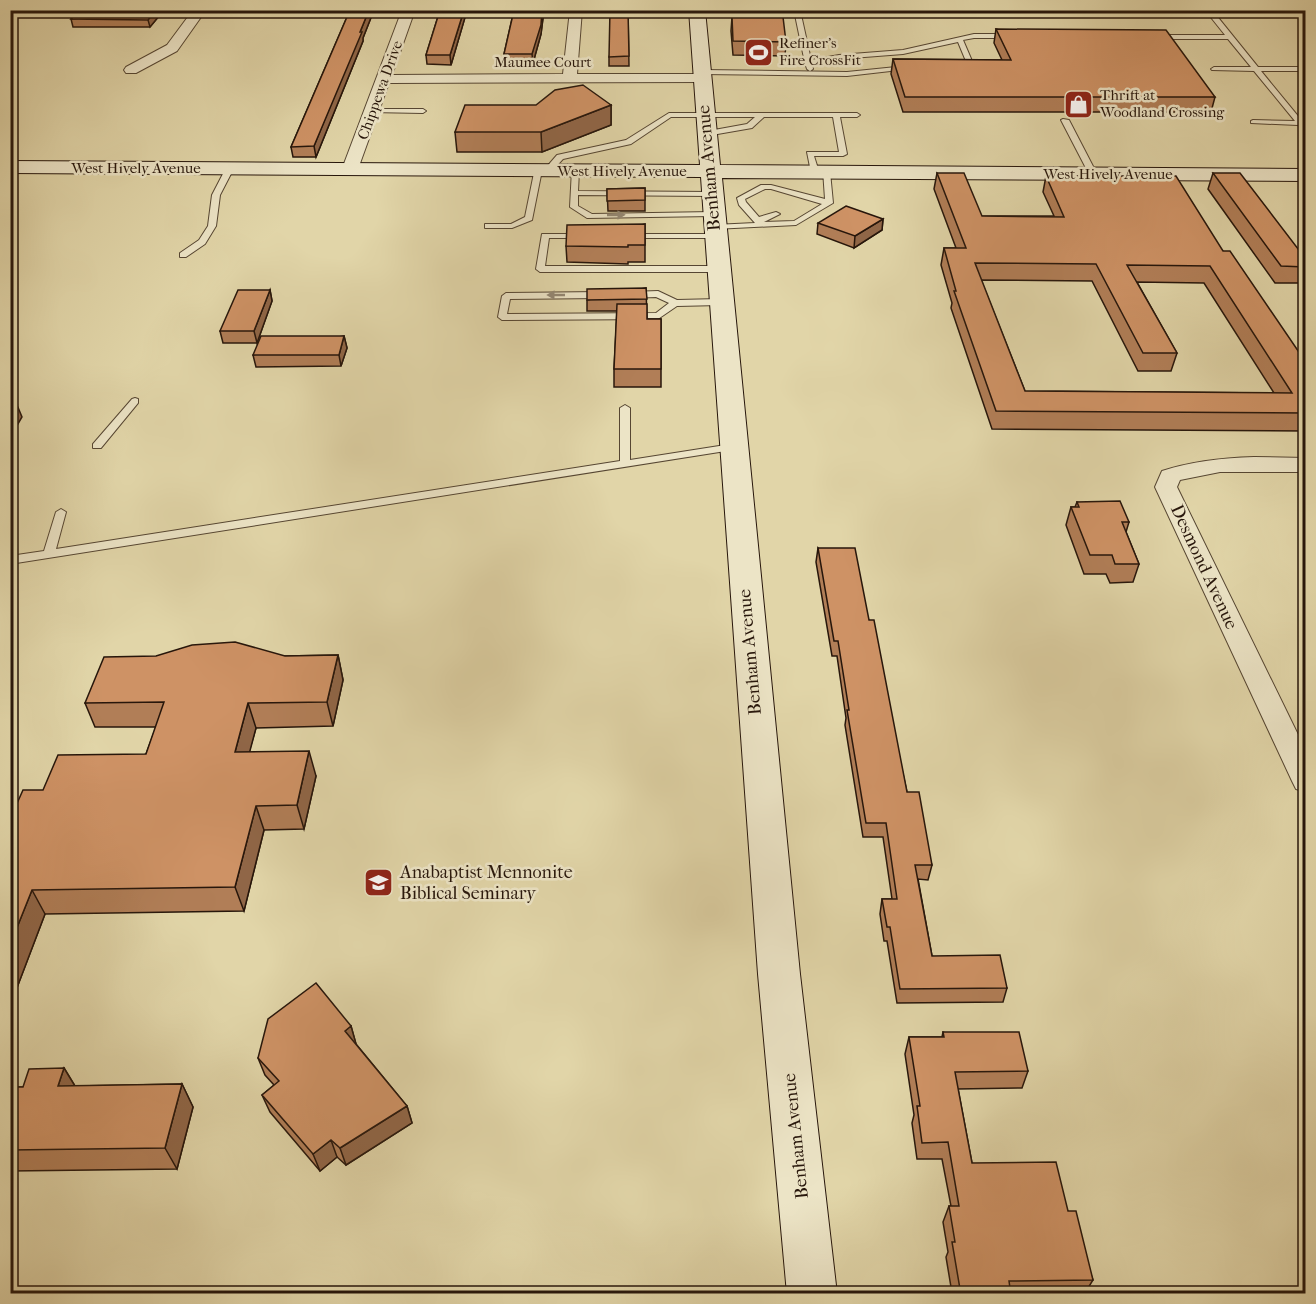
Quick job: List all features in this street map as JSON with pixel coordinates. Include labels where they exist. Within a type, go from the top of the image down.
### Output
[{"type":"street","points":[[131,70],[172,48],[200,10]]},
{"type":"street","name":"Chippewa Drive","points":[[350,169],[409,10]]},
{"type":"street","points":[[570,78],[576,10]]},
{"type":"street","name":"Benham Avenue","points":[[697,10],[732,447],[779,974],[812,1293]]},
{"type":"street","name":"Maumee Court","points":[[385,79],[702,75]]},
{"type":"street","name":"West Hively Avenue","points":[[10,167],[575,171],[714,231],[821,172],[1305,175]]},
{"type":"street","name":"Desmond Avenue","points":[[1305,465],[1213,465],[1184,470],[1170,476],[1166,487],[1305,781]]},
{"type":"lane","points":[[797,10],[811,73]]},
{"type":"lane","points":[[1208,10],[1302,123],[1305,130]]},
{"type":"lane","points":[[808,63],[839,57],[903,52],[974,36],[1021,36]]},
{"type":"lane","points":[[1143,36],[1229,37]]},
{"type":"lane","points":[[960,40],[972,68],[961,68]]},
{"type":"lane","points":[[702,75],[847,74],[895,68],[917,68]]},
{"type":"lane","points":[[1214,69],[1305,69]]},
{"type":"lane","points":[[372,111],[423,111]]},
{"type":"lane","points":[[829,203],[821,172],[810,154],[843,154],[836,115]]},
{"type":"lane","points":[[705,125],[761,116],[857,115]]},
{"type":"lane","points":[[488,226],[512,225],[529,218],[543,170],[560,157],[628,142],[669,116],[705,125],[749,126],[761,116]]},
{"type":"lane","points":[[1065,120],[1093,174]]},
{"type":"lane","points":[[1253,122],[1302,123]]},
{"type":"lane","points":[[183,255],[202,242],[212,226],[216,195],[230,168]]},
{"type":"lane","points":[[575,171],[574,207],[590,216],[714,231]]},
{"type":"lane","points":[[761,223],[753,208],[741,198],[764,186],[829,203]]},
{"type":"lane","points":[[574,193],[714,231]]},
{"type":"lane","points":[[590,236],[545,236],[540,269],[714,231],[761,223],[796,223],[829,203]]},
{"type":"lane","points":[[761,223],[776,214]]},
{"type":"lane","points":[[624,236],[714,231]]},
{"type":"lane","points":[[611,295],[506,296],[502,317],[657,316],[675,303],[714,231]]},
{"type":"lane","points":[[623,295],[658,294],[675,303]]},
{"type":"lane","points":[[97,446],[135,401]]},
{"type":"lane","points":[[625,408],[625,464]]},
{"type":"lane","points":[[10,560],[732,447]]},
{"type":"lane","points":[[49,554],[61,512]]},
{"type":"building","points":[[80,10],[155,10],[148,20],[71,19]]},
{"type":"building","points":[[350,10],[369,10],[314,146],[291,147]]},
{"type":"building","points":[[440,10],[464,10],[450,55],[426,55]]},
{"type":"building","points":[[514,10],[542,10],[541,25],[532,54],[504,54]]},
{"type":"building","points":[[610,10],[628,10],[629,56],[609,57]]},
{"type":"building","points":[[732,17],[783,17],[786,42],[733,41]]},
{"type":"building","points":[[996,29],[1166,30],[1215,97],[905,97],[893,59],[1011,60]]},
{"type":"building","points":[[583,85],[611,105],[541,132],[455,132],[465,105],[536,105],[555,90]]},
{"type":"building","points":[[937,173],[964,173],[982,216],[1064,217],[1046,176],[1176,176],[1223,251],[1230,251],[1305,361],[1305,413],[996,411],[954,291],[956,291],[944,248],[966,248]],"holes":[[[975,263],[1096,264],[1143,353],[1177,353],[1127,265],[1210,266],[1292,393],[1025,391]]]},
{"type":"building","points":[[1213,173],[1240,173],[1305,258],[1305,267],[1281,266]]},
{"type":"building","points":[[645,188],[645,200],[607,201],[607,189]]},
{"type":"building","points":[[846,206],[883,219],[855,236],[818,223]]},
{"type":"building","points":[[645,224],[645,245],[566,246],[567,225]]},
{"type":"building","points":[[646,288],[647,299],[587,300],[587,289]]},
{"type":"building","points":[[238,290],[270,290],[254,331],[220,331]]},
{"type":"building","points":[[617,304],[647,304],[647,319],[661,319],[661,369],[614,369]]},
{"type":"building","points":[[261,336],[344,336],[339,355],[253,355]]},
{"type":"building","points":[[10,405],[17,405],[10,416]]},
{"type":"building","points":[[1120,501],[1129,522],[1122,522],[1139,564],[1115,564],[1112,555],[1090,555],[1071,507],[1079,507],[1077,502]]},
{"type":"building","points":[[818,548],[855,548],[869,620],[874,620],[907,792],[919,792],[932,865],[915,865],[932,956],[1000,955],[1007,988],[900,989],[890,927],[887,927],[882,899],[897,899],[886,823],[866,823],[838,641],[834,641]]},
{"type":"building","points":[[235,642],[285,656],[338,655],[327,702],[248,703],[235,752],[309,751],[297,805],[256,806],[235,887],[32,890],[10,945],[10,819],[23,790],[43,790],[58,755],[146,754],[164,702],[85,703],[104,657],[156,656],[192,645]]},
{"type":"building","points":[[316,983],[351,1026],[345,1031],[407,1106],[340,1148],[331,1140],[313,1154],[262,1095],[279,1081],[258,1058],[268,1019]]},
{"type":"building","points":[[943,1032],[1019,1032],[1028,1071],[955,1072],[972,1163],[1056,1162],[1068,1211],[1076,1211],[1093,1280],[1009,1281],[1010,1288],[960,1289],[949,1206],[959,1206],[948,1142],[922,1143],[917,1106],[920,1106],[909,1037],[944,1037]]},
{"type":"building","points":[[64,1068],[58,1086],[182,1084],[165,1148],[10,1150],[10,1087],[23,1087],[29,1069]]},
{"type":"place","name":"Refiner's Fire CrossFit","points":[[758,52]]},
{"type":"place","name":"Thrift at Woodland Crossing","points":[[1079,104]]},
{"type":"place","name":"Anabaptist Mennonite Biblical Seminary","points":[[379,882]]}]
